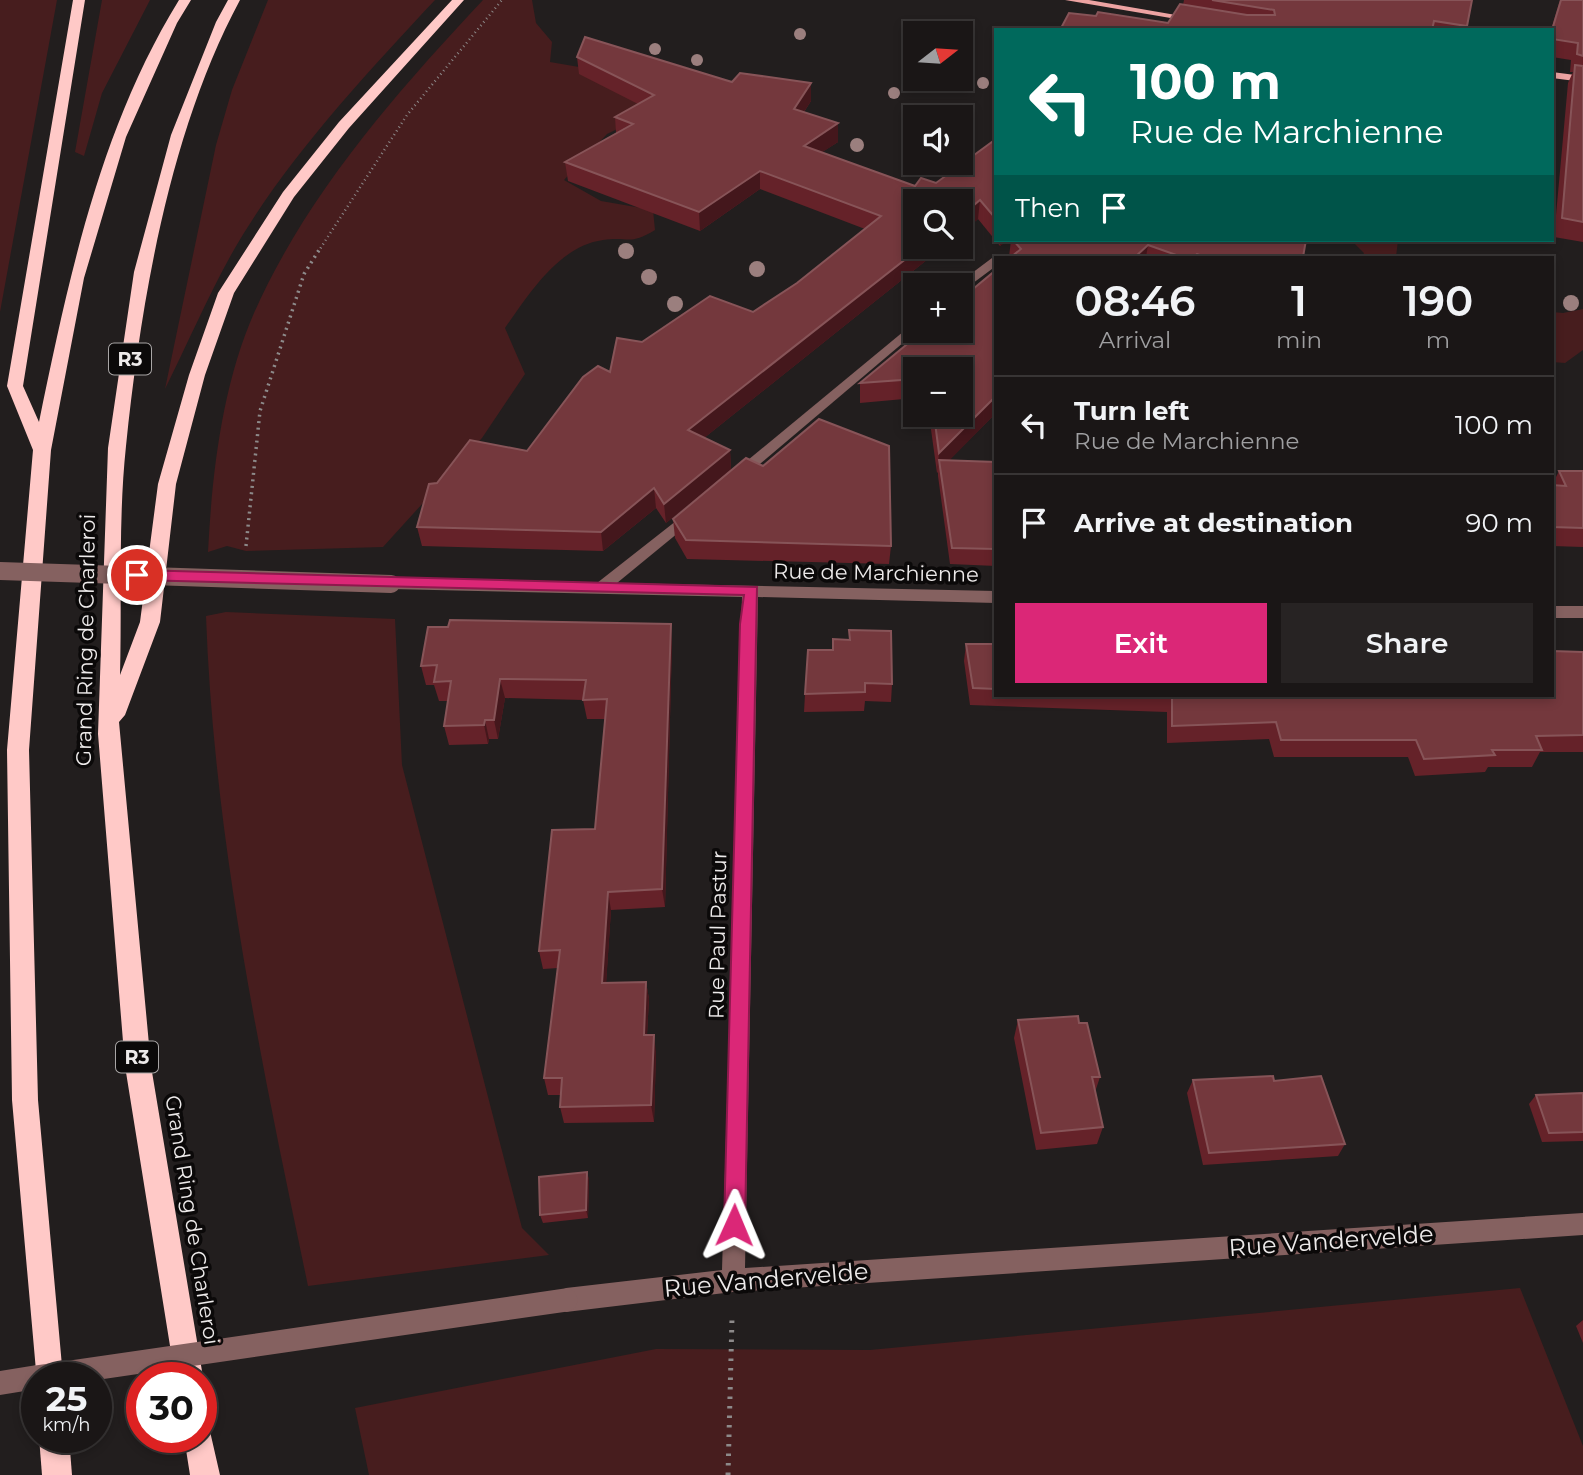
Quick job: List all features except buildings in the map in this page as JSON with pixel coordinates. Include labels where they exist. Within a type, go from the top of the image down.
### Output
[{"type":"highway","points":[[42,450],[15,386],[79,0]]},
{"type":"highway","points":[[48,1362],[25,1100],[18,750],[42,450],[76,278],[119,137],[171,23],[185,0]]},
{"type":"highway","name":"Grand Ring de Charleroi","points":[[187,1362],[138,1066],[108,734],[117,448],[142,272],[178,135],[222,22],[234,0]]},
{"type":"highway","points":[[108,734],[150,622],[167,484],[197,375],[226,293],[288,195],[344,125],[458,0]]},
{"type":"highway","points":[[55,1453],[57,1475]]},
{"type":"highway","points":[[202,1453],[205,1475]]},
{"type":"main road","points":[[1070,0],[1211,22]]},
{"type":"main road","points":[[1554,75],[1583,79]]},
{"type":"street","points":[[973,278],[994,260]]},
{"type":"street","points":[[725,486],[903,336]]},
{"type":"street","points":[[602,587],[704,504]]},
{"type":"street","name":"Rue de Marchienne","points":[[0,571],[391,584],[994,597]]},
{"type":"street","name":"Rue Paul Pastur","points":[[733,1280],[748,624],[751,590]]},
{"type":"street","points":[[1554,612],[1583,612]]},
{"type":"street","name":"Rue Vandervelde","points":[[112,1366],[566,1300],[733,1280],[1583,1224]]},
{"type":"street","name":"Rue Vandervelde","points":[[0,1383],[21,1380]]},
{"type":"path","points":[[246,551],[260,411],[304,274],[407,115],[502,0]]},
{"type":"path","points":[[728,1475],[733,1280]]},
{"type":"shaded area","points":[[0,0],[57,0],[0,312]]},
{"type":"shaded area","points":[[102,0],[150,0],[102,93],[84,156],[75,152]]},
{"type":"shaded area","points":[[268,0],[435,0],[353,90],[274,187],[231,255],[165,389],[216,145],[232,90]]},
{"type":"shaded area","points":[[483,0],[532,0],[536,23],[552,42],[550,62],[672,83],[646,115],[607,134],[564,180],[601,201],[653,210],[655,230],[634,239],[612,239],[587,244],[572,251],[546,274],[505,328],[525,374],[482,438],[383,547],[246,551],[227,546],[208,552],[212,492],[226,400],[243,341],[275,269],[300,227],[355,147]]},
{"type":"shaded area","points":[[1353,242],[1398,242],[1396,256],[1362,256],[1364,253]]},
{"type":"shaded area","points":[[1583,309],[1583,350],[1565,363],[1554,362],[1554,312]]},
{"type":"shaded area","points":[[226,612],[395,619],[402,765],[522,1228],[549,1255],[308,1286],[243,953],[219,785],[206,616]]},
{"type":"shaded area","points":[[1520,1288],[1583,1446],[1583,1475],[369,1475],[355,1408],[656,1349],[870,1350]]},
{"type":"route","points":[[137,575],[418,584],[751,590],[734,1225]]}]
